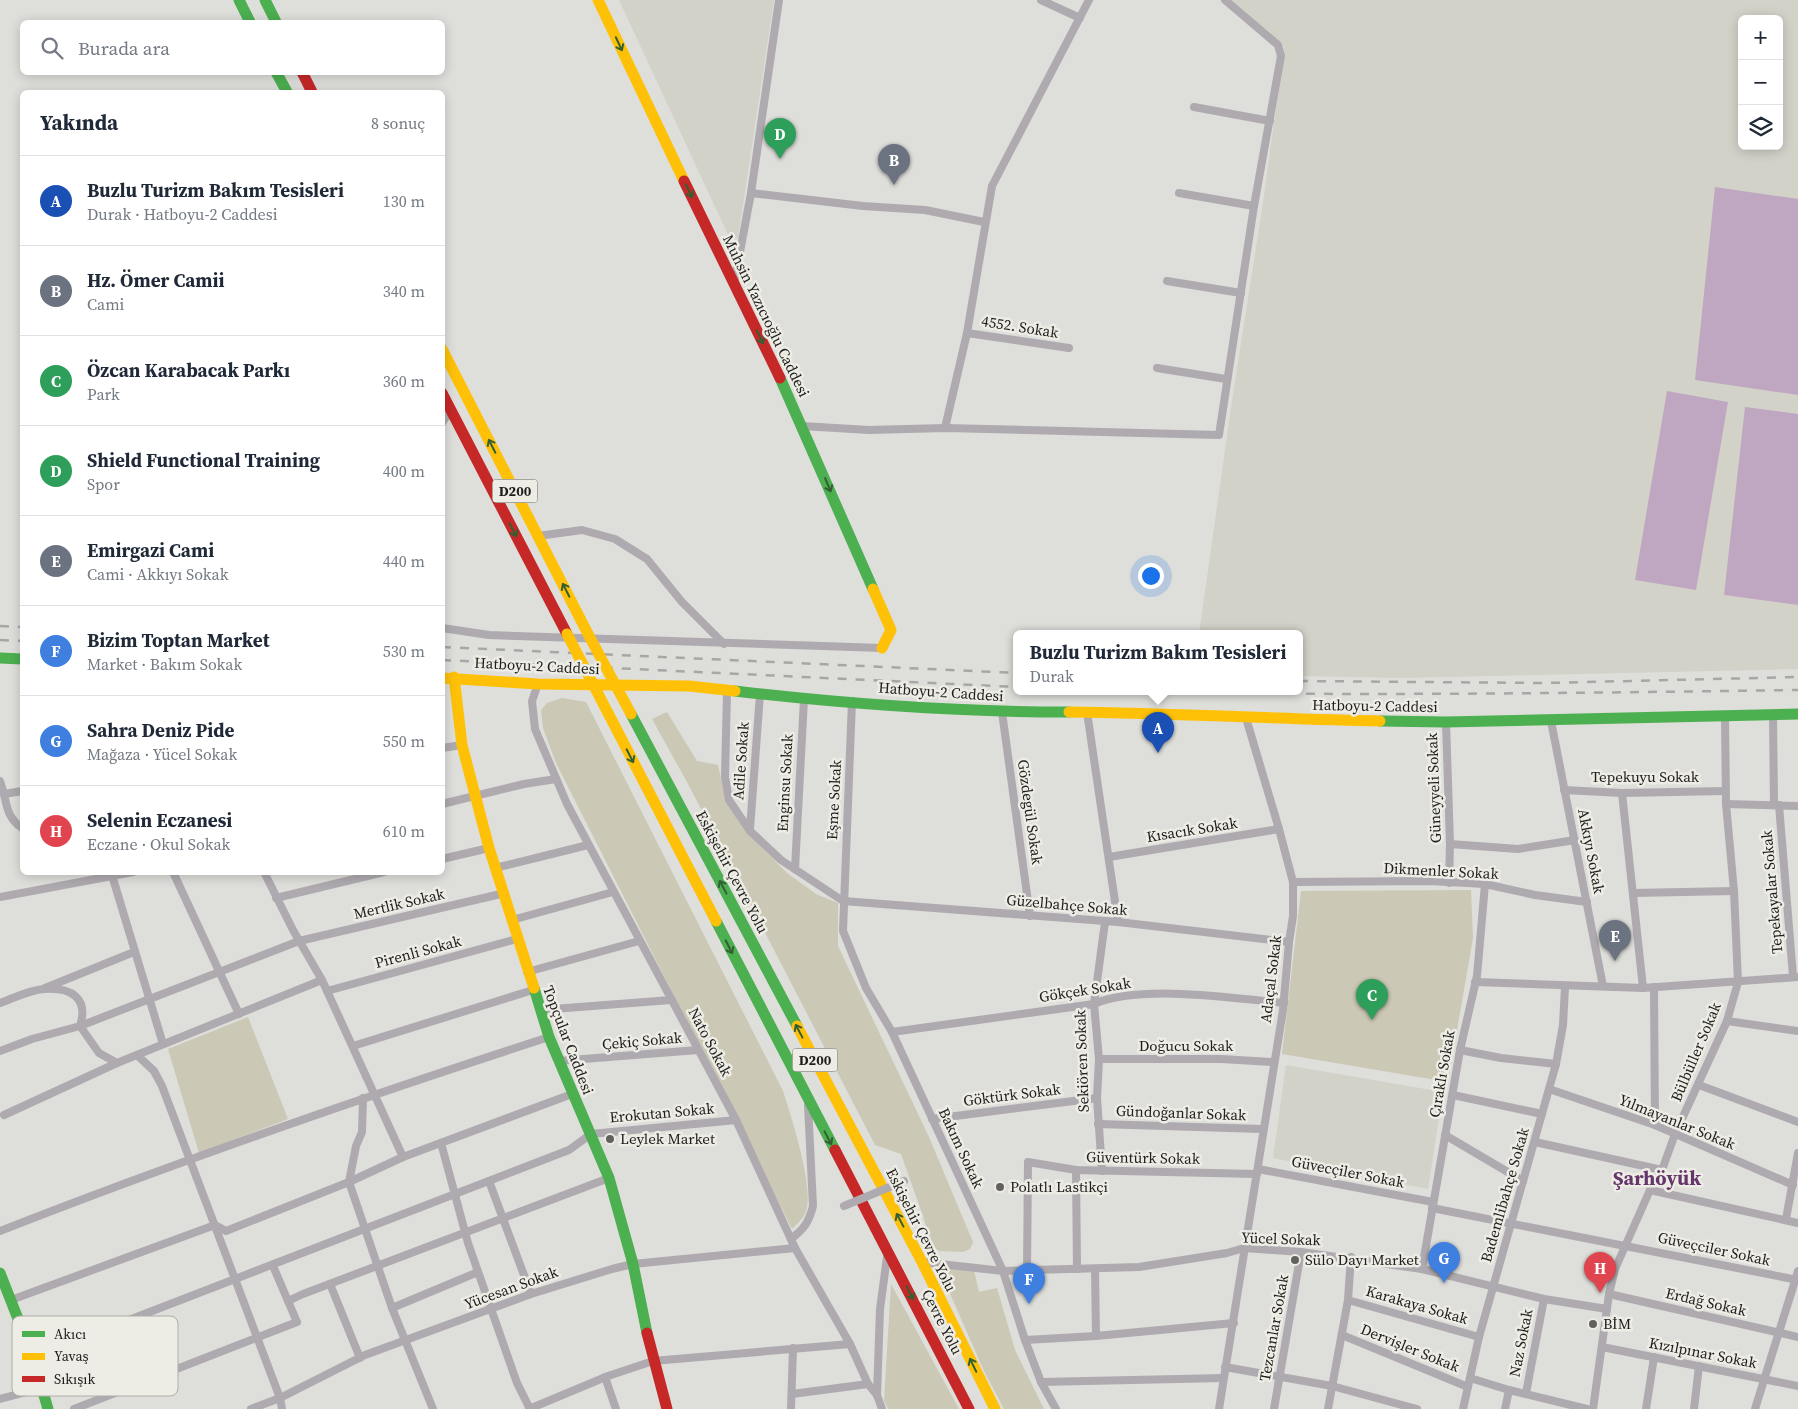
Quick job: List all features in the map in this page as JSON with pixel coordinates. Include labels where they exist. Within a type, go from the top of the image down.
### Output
[{"type":"main road","points":[[239,0],[249,20]]},
{"type":"main road","points":[[265,0],[275,20]]},
{"type":"main road","name":"Muhsin Yazıcıoğlu Caddesi","points":[[598,0],[734,285],[776,368],[802,426],[890,630],[882,648]]},
{"type":"main road","points":[[278,75],[286,90]]},
{"type":"main road","points":[[304,75],[311,90]]},
{"type":"main road","name":"Eskişehir Çevre Yolu","points":[[445,355],[588,634],[922,1262],[995,1409]]},
{"type":"main road","name":"D200","points":[[445,398],[888,1250]]},
{"type":"main road","points":[[0,658],[20,659]]},
{"type":"main road","name":"Hatboyu-2 Caddesi","points":[[448,677],[538,684],[569,683],[651,687],[689,686],[727,692],[1002,712],[1167,713],[1246,718],[1446,722],[1798,714]]},
{"type":"main road","name":"Topçular Caddesi","points":[[448,677],[462,745],[489,848],[505,893],[527,972],[558,1061],[609,1178],[633,1264],[653,1361],[667,1409]]},
{"type":"main road","name":"Çevre Yolu","points":[[888,1250],[969,1409]]},
{"type":"main road","points":[[0,1273],[17,1316]]},
{"type":"main road","points":[[44,1396],[48,1409]]},
{"type":"street","points":[[734,285],[751,194],[779,0]]},
{"type":"street","points":[[1041,0],[1080,18]]},
{"type":"street","points":[[945,428],[967,333],[984,222],[992,186],[1089,0]]},
{"type":"street","points":[[802,426],[869,430],[945,428],[1219,435],[1226,379],[1281,50],[1266,34],[1225,0]]},
{"type":"street","points":[[1194,108],[1270,120]]},
{"type":"street","points":[[1179,193],[1254,206]]},
{"type":"street","points":[[751,194],[862,206],[925,210],[984,222]]},
{"type":"street","points":[[1167,281],[1241,293]]},
{"type":"street","name":"4552. Sokak","points":[[967,333],[1069,348]]},
{"type":"street","points":[[1157,368],[1226,379]]},
{"type":"street","points":[[445,418],[451,409]]},
{"type":"street","points":[[538,536],[582,530],[615,539],[648,559],[682,602],[724,644]]},
{"type":"street","points":[[445,628],[489,635],[882,648]]},
{"type":"street","name":"Nato Sokak","points":[[538,684],[532,701],[535,729],[556,779],[588,845],[736,1120],[795,1248],[850,1344],[868,1384],[877,1395],[882,1409]]},
{"type":"street","points":[[727,692],[725,777],[729,800],[750,830],[781,860],[843,901]]},
{"type":"street","name":"Adile Sokak","points":[[750,830],[760,694]]},
{"type":"street","name":"Enginsu Sokak","points":[[795,869],[804,698]]},
{"type":"street","name":"Eşme Sokak","points":[[843,901],[852,701]]},
{"type":"street","name":"Gözdegül Sokak","points":[[1002,712],[1030,916]]},
{"type":"street","points":[[1087,712],[1118,922]]},
{"type":"street","name":"Tepekayalar Sokak","points":[[1773,714],[1776,805],[1796,976]]},
{"type":"street","name":"Bülbüller Sokak","points":[[1593,1409],[1608,1294],[1625,1244],[1650,1190],[1662,1170],[1675,1134],[1700,1085],[1727,1021],[1738,982],[1734,891],[1725,791],[1724,716]]},
{"type":"street","name":"Adaçal Sokak","points":[[1219,1409],[1234,1323],[1262,1129],[1284,1003],[1293,916],[1293,882],[1246,718]]},
{"type":"street","name":"Akkıyı Sokak","points":[[1551,721],[1604,986]]},
{"type":"street","name":"Güneyyeli Sokak","points":[[1446,722],[1450,844],[1449,882]]},
{"type":"street","points":[[445,748],[462,745]]},
{"type":"street","points":[[445,803],[524,784],[556,779]]},
{"type":"street","points":[[0,781],[8,812],[12,820],[20,826]]},
{"type":"street","name":"Tepekuyu Sokak","points":[[1564,790],[1622,792],[1725,791]]},
{"type":"street","points":[[4,794],[20,791]]},
{"type":"street","points":[[1622,792],[1643,988]]},
{"type":"street","points":[[1726,804],[1798,806]]},
{"type":"street","name":"Kısacık Sokak","points":[[1109,857],[1279,829]]},
{"type":"street","points":[[1450,844],[1518,849],[1575,840]]},
{"type":"street","points":[[495,868],[588,845]]},
{"type":"street","points":[[445,858],[489,848]]},
{"type":"street","points":[[0,897],[107,875]]},
{"type":"street","points":[[112,875],[163,1044]]},
{"type":"street","points":[[174,875],[239,1014]]},
{"type":"street","points":[[265,875],[299,941],[322,980],[402,1157]]},
{"type":"street","points":[[276,898],[372,875]]},
{"type":"street","name":"Dikmenler Sokak","points":[[1293,882],[1449,882],[1485,884],[1587,902]]},
{"type":"street","name":"Çıraklı Sokak","points":[[1422,1269],[1460,1050],[1475,982],[1485,884]]},
{"type":"street","points":[[1633,893],[1734,891]]},
{"type":"street","points":[[512,920],[613,892]]},
{"type":"street","name":"Mertlik Sokak","points":[[0,1051],[32,1039],[80,1026],[299,941],[505,893]]},
{"type":"street","name":"Güzelbahçe Sokak","points":[[843,901],[1118,922],[1289,942]]},
{"type":"street","name":"Bakım Sokak","points":[[843,901],[843,931],[853,958],[866,988],[892,1032],[1003,1271],[1025,1340],[1041,1382],[1056,1409]]},
{"type":"street","name":"Sekiören Sokak","points":[[1102,1171],[1097,1098],[1099,1059],[1094,1004],[1105,922]]},
{"type":"street","name":"Pirenli Sokak","points":[[327,991],[517,939]]},
{"type":"street","points":[[527,972],[639,941]]},
{"type":"street","points":[[0,1003],[44,988],[134,952]]},
{"type":"street","points":[[1475,982],[1565,987],[1643,988],[1796,976]]},
{"type":"street","points":[[4,1115],[118,1063],[322,980]]},
{"type":"street","name":"Bademlibahçe Sokak","points":[[1463,1409],[1479,1337],[1510,1222],[1536,1142],[1550,1089],[1563,1025],[1565,987]]},
{"type":"street","points":[[1654,987],[1655,1125]]},
{"type":"street","points":[[44,988],[65,990],[77,996],[82,1004],[84,1014],[80,1026],[99,1053],[118,1063]]},
{"type":"street","points":[[353,1046],[533,990]]},
{"type":"street","name":"Gökçek Sokak","points":[[892,1032],[1094,1004],[1106,999],[1163,994],[1284,1003]]},
{"type":"street","points":[[540,1010],[671,1000]]},
{"type":"street","points":[[1727,1021],[1798,1031]]},
{"type":"street","points":[[0,1231],[190,1159],[363,1098],[549,1037]]},
{"type":"street","name":"Çekiç Sokak","points":[[558,1061],[698,1050]]},
{"type":"street","points":[[1460,1050],[1501,1058],[1556,1064]]},
{"type":"street","points":[[137,1055],[154,1071],[162,1086],[280,1398],[282,1409]]},
{"type":"street","name":"Doğucu Sokak","points":[[1099,1059],[1221,1059],[1273,1062]]},
{"type":"street","points":[[1700,1085],[1798,1122]]},
{"type":"street","name":"Yılmayanlar Sokak","points":[[1550,1089],[1655,1125],[1793,1185]]},
{"type":"street","points":[[11,1300],[215,1225],[226,1231],[349,1182],[402,1157],[572,1094]]},
{"type":"street","points":[[1453,1095],[1542,1114]]},
{"type":"street","points":[[363,1098],[362,1132],[356,1146],[349,1182],[392,1308],[433,1409]]},
{"type":"street","name":"Göktürk Sokak","points":[[932,1119],[1097,1098]]},
{"type":"street","points":[[791,1239],[802,1231],[810,1220],[813,1206],[813,1184],[807,1131],[808,1099]]},
{"type":"street","name":"Erokutan Sokak","points":[[591,1134],[736,1120]]},
{"type":"street","name":"Gündoğanlar Sokak","points":[[1098,1124],[1262,1129]]},
{"type":"street","points":[[140,1316],[570,1150],[591,1134]]},
{"type":"street","points":[[1445,1135],[1523,1181]]},
{"type":"street","points":[[1536,1142],[1662,1170]]},
{"type":"street","points":[[441,1143],[454,1195],[478,1272],[517,1382],[530,1409],[605,1377],[653,1361],[850,1344]]},
{"type":"street","points":[[1786,1219],[1798,1153]]},
{"type":"street","name":"Güventürk Sokak","points":[[1027,1270],[1028,1162],[1076,1170],[1257,1171]]},
{"type":"street","points":[[1076,1170],[1077,1269]]},
{"type":"street","name":"Güvecçiler Sokak","points":[[1257,1171],[1625,1244]]},
{"type":"street","points":[[288,1301],[609,1178]]},
{"type":"street","points":[[489,1181],[531,1294]]},
{"type":"street","points":[[844,1206],[904,1181]]},
{"type":"street","points":[[1650,1190],[1798,1223]]},
{"type":"street","name":"Güveçciler Sokak","points":[[1625,1244],[1797,1280]]},
{"type":"street","name":"Yücesan Sokak","points":[[251,1409],[280,1398],[360,1358],[405,1340],[531,1294],[612,1269],[633,1264],[795,1248]]},
{"type":"street","name":"Yücel Sokak","points":[[922,1262],[1003,1271],[1096,1269],[1139,1267],[1226,1254],[1244,1248],[1301,1252],[1422,1269],[1544,1299],[1607,1309]]},
{"type":"street","points":[[877,1395],[880,1309],[888,1250]]},
{"type":"street","name":"Tezcanlar Sokak","points":[[1274,1409],[1301,1252]]},
{"type":"street","points":[[1328,1409],[1348,1300],[1351,1258]]},
{"type":"street","points":[[178,1368],[297,1322],[273,1266]]},
{"type":"street","points":[[1096,1269],[1096,1336]]},
{"type":"street","points":[[1755,1409],[1766,1380],[1797,1280],[1798,1271]]},
{"type":"street","points":[[392,1308],[478,1272]]},
{"type":"street","points":[[330,1284],[360,1358]]},
{"type":"street","name":"Erdağ Sokak","points":[[1608,1294],[1798,1337]]},
{"type":"street","name":"Naz Sokak","points":[[1526,1393],[1544,1299]]},
{"type":"street","name":"Karakaya Sokak","points":[[1348,1300],[1479,1337]]},
{"type":"street","points":[[1025,1340],[1096,1336],[1234,1323]]},
{"type":"street","name":"Dervişler Sokak","points":[[1342,1335],[1468,1387]]},
{"type":"street","name":"Kızılpınar Sokak","points":[[1602,1347],[1798,1386]]},
{"type":"street","points":[[791,1409],[793,1348]]},
{"type":"street","points":[[1646,1409],[1654,1357]]},
{"type":"street","points":[[1694,1409],[1699,1366]]},
{"type":"street","points":[[1225,1367],[1332,1386],[1417,1409]]},
{"type":"street","points":[[605,1377],[616,1409]]},
{"type":"street","points":[[1041,1382],[1223,1378]]},
{"type":"street","points":[[1470,1378],[1509,1390],[1587,1409]]},
{"type":"street","points":[[792,1394],[868,1384]]},
{"type":"street","points":[[1505,1409],[1509,1390]]},
{"type":"street","points":[[74,1409],[107,1396]]},
{"type":"shaded area","points":[[619,0],[774,0],[738,238],[730,239]]},
{"type":"shaded area","points":[[1229,0],[1798,0],[1798,669],[1402,678],[1303,676],[1303,630],[1200,630],[1232,401],[1264,196],[1284,47]]},
{"type":"shaded area","points":[[1715,187],[1798,199],[1798,395],[1695,380]]},
{"type":"shaded area","points":[[1667,391],[1728,402],[1696,590],[1635,580]]},
{"type":"shaded area","points":[[1745,407],[1798,414],[1798,605],[1724,595]]},
{"type":"shaded area","points":[[562,698],[586,702],[783,1091],[801,1154],[808,1203],[805,1214],[792,1229],[556,763],[543,728],[541,710],[547,703]]},
{"type":"shaded area","points":[[667,712],[697,761],[718,765],[726,802],[745,830],[787,873],[816,894],[838,903],[838,946],[929,1137],[973,1242],[970,1249],[963,1252],[939,1251],[931,1245],[901,1154],[875,1145],[687,782],[652,719]]},
{"type":"shaded area","points":[[1471,890],[1473,938],[1448,1082],[1282,1054],[1301,891]]},
{"type":"shaded area","points":[[248,1017],[288,1119],[199,1153],[168,1049]]},
{"type":"shaded area","points":[[1286,1065],[1443,1092],[1428,1189],[1273,1158]]},
{"type":"shaded area","points":[[951,1268],[974,1270],[979,1292],[997,1288],[1015,1350],[1044,1409],[1004,1409],[984,1371],[944,1280]]},
{"type":"shaded area","points":[[891,1284],[959,1409],[888,1409],[884,1401]]},
{"type":"railway","points":[[0,626],[20,627]]},
{"type":"railway","points":[[0,640],[20,641]]},
{"type":"railway","points":[[445,647],[1013,673]]},
{"type":"railway","points":[[445,660],[1013,687]]},
{"type":"railway","points":[[1303,681],[1545,683],[1798,677]]},
{"type":"railway","points":[[1303,693],[1798,690]]},
{"type":"traffic: fast","points":[[239,0],[249,20]]},
{"type":"traffic: fast","points":[[265,0],[275,20]]},
{"type":"traffic: fast","points":[[278,75],[286,90]]},
{"type":"traffic: fast","points":[[780,378],[873,589]]},
{"type":"traffic: fast","points":[[0,658],[20,659]]},
{"type":"traffic: fast","points":[[735,691],[818,700],[902,706],[986,711],[1069,712]]},
{"type":"traffic: fast","points":[[631,714],[797,1026]]},
{"type":"traffic: fast","points":[[1380,721],[1446,722],[1798,714]]},
{"type":"traffic: fast","points":[[716,921],[835,1150]]},
{"type":"traffic: fast","points":[[534,988],[549,1037],[609,1178],[633,1264],[647,1333]]},
{"type":"traffic: fast","points":[[0,1273],[17,1316]]},
{"type":"traffic: fast","points":[[44,1396],[48,1409]]},
{"type":"traffic: slow","points":[[598,0],[684,181]]},
{"type":"traffic: slow","points":[[445,355],[588,634]]},
{"type":"traffic: slow","points":[[873,589],[891,630],[882,648]]},
{"type":"traffic: slow","points":[[567,634],[608,713]]},
{"type":"traffic: slow","points":[[588,634],[631,714]]},
{"type":"traffic: slow","points":[[454,677],[462,745],[489,848],[534,988]]},
{"type":"traffic: slow","points":[[445,678],[538,684],[689,686],[735,691]]},
{"type":"traffic: slow","points":[[1069,712],[1380,721]]},
{"type":"traffic: slow","points":[[608,713],[716,921]]},
{"type":"traffic: slow","points":[[797,1026],[922,1262],[995,1409]]},
{"type":"traffic: jam","points":[[304,75],[311,90]]},
{"type":"traffic: jam","points":[[684,181],[780,378]]},
{"type":"traffic: jam","points":[[445,399],[567,634]]},
{"type":"traffic: jam","points":[[835,1150],[969,1409]]},
{"type":"traffic: jam","points":[[647,1333],[667,1409]]},
{"type":"place","name":"Shield Functional Training","points":[[780,159]]},
{"type":"place","name":"Hz. Ömer Camii","points":[[894,185]]},
{"type":"place","name":"Buzlu Turizm Bakım Tesisleri","points":[[1158,753]]},
{"type":"place","name":"Emirgazi Cami","points":[[1615,961]]},
{"type":"place","name":"Özcan Karabacak Parkı","points":[[1372,1020]]},
{"type":"place","name":"Leylek Market","points":[[610,1139]]},
{"type":"place","name":"Polatlı Lastikçi","points":[[1000,1187]]},
{"type":"place","name":"Sülo Dayı Market","points":[[1295,1260]]},
{"type":"place","name":"Sahra Deniz Pide","points":[[1444,1283]]},
{"type":"place","name":"Selenin Eczanesi","points":[[1600,1293]]},
{"type":"place","name":"Bizim Toptan Market","points":[[1029,1304]]},
{"type":"place","name":"BİM","points":[[1593,1324]]},
{"type":"district","name":"Şarhöyük","points":[[1657,1178]]}]
